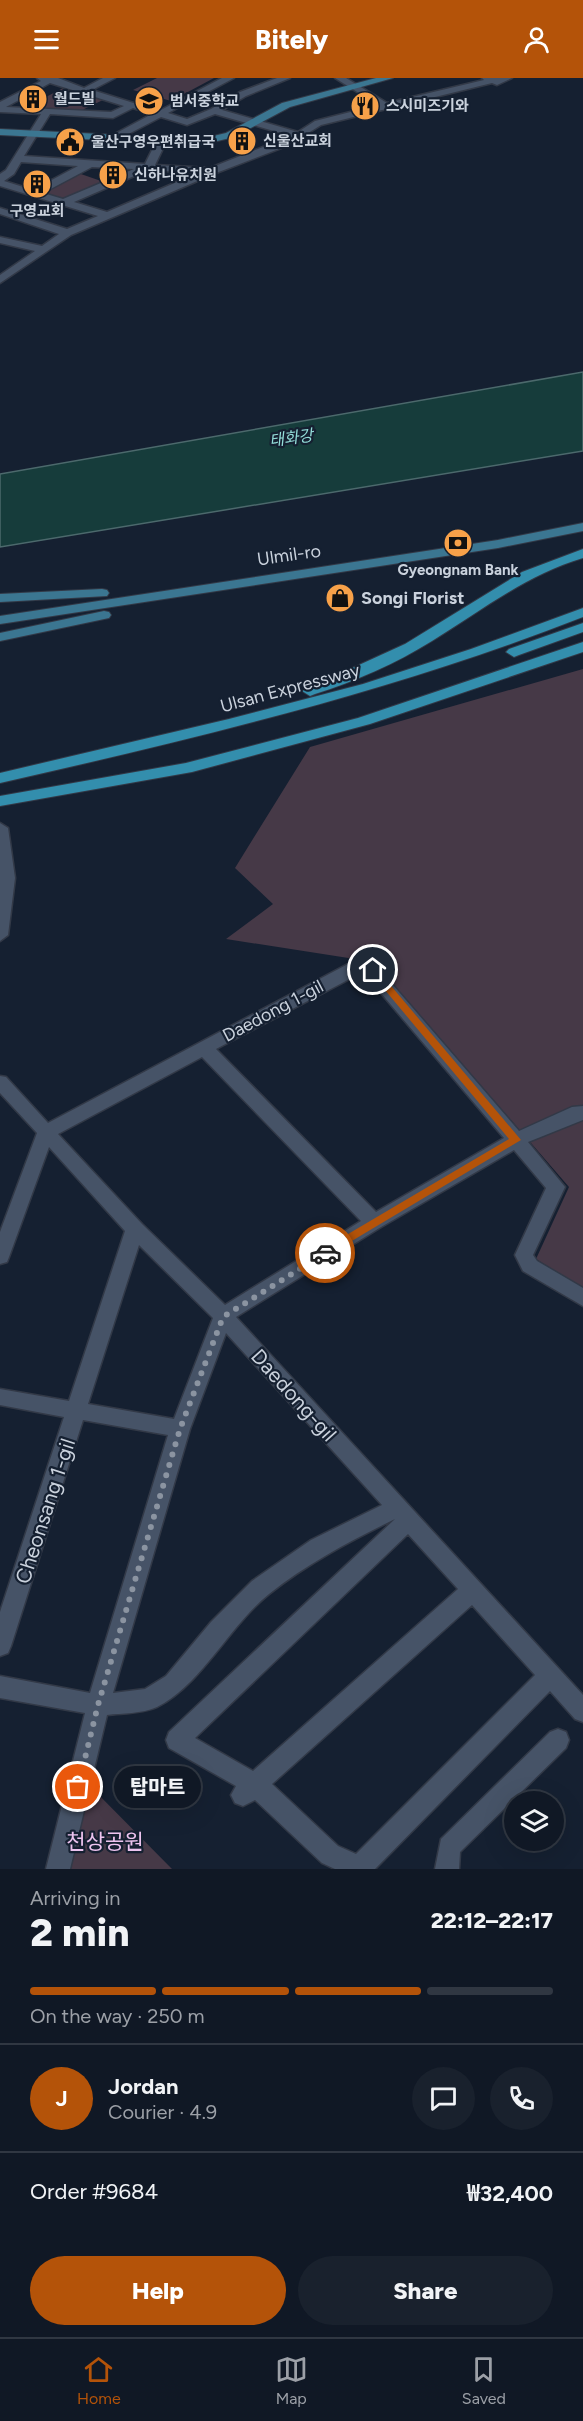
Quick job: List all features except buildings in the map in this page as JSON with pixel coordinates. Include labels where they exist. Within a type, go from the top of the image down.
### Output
[{"type":"highway","points":[[94,757],[114,745],[290,698],[352,676],[417,643],[500,588],[539,568],[583,553]]},
{"type":"highway","name":"Ulsan Expressway","points":[[0,778],[94,757],[369,687],[491,648],[583,612]]},
{"type":"highway","name":"Ulsan Expressway","points":[[0,790],[195,745],[333,709],[446,675],[583,627]]},
{"type":"highway","points":[[0,801],[209,762],[364,721],[583,647]]},
{"type":"main road","points":[[0,132],[161,142],[215,139],[286,105],[388,78]]},
{"type":"main road","name":"Ulmil-ro","points":[[0,620],[197,588],[498,544],[583,527]]},
{"type":"main road","points":[[0,598],[197,588]]},
{"type":"main road","points":[[0,636],[120,612],[153,596]]},
{"type":"street","points":[[84,91],[110,78]]},
{"type":"street","points":[[112,139],[229,78]]},
{"type":"street","points":[[0,107],[49,79],[187,122],[214,111],[243,94],[285,78]]},
{"type":"street","points":[[340,78],[386,106]]},
{"type":"street","points":[[0,280],[41,249],[67,233],[212,171],[286,143],[318,123],[489,79],[501,82],[508,78]]},
{"type":"street","points":[[0,107],[113,116],[132,105]]},
{"type":"street","points":[[214,111],[299,135]]},
{"type":"street","points":[[47,112],[10,172],[0,181],[109,216]]},
{"type":"street","points":[[65,202],[149,166],[161,142]]},
{"type":"street","points":[[18,159],[212,171]]},
{"type":"street","points":[[35,193],[91,163]]},
{"type":"street","points":[[0,211],[67,233]]},
{"type":"street","points":[[0,240],[41,249]]},
{"type":"street","points":[[0,828],[7,878],[1,930]]},
{"type":"street","name":"Daedong 1-gil","points":[[46,1132],[354,968],[368,966],[556,1187],[524,1256],[530,1266],[583,1298]]},
{"type":"street","points":[[204,1048],[374,1222]]},
{"type":"street","name":"Daedong-gil","points":[[0,1083],[135,1229],[223,1317],[583,1711]]},
{"type":"street","points":[[58,1869],[98,1705],[180,1429],[223,1317],[374,1222],[516,1140],[578,1112],[583,1113]]},
{"type":"street","points":[[0,1257],[46,1132]]},
{"type":"street","name":"Cheonsang 1-gil","points":[[0,1646],[135,1229]]},
{"type":"street","points":[[0,1397],[180,1429]]},
{"type":"street","points":[[0,1687],[98,1705],[149,1699],[174,1683],[219,1629],[260,1588],[318,1547],[402,1514]]},
{"type":"street","points":[[402,1514],[177,1740],[249,1790],[330,1855],[360,1868],[550,1675]]},
{"type":"street","points":[[249,1790],[472,1591]]},
{"type":"street","points":[[447,1869],[449,1847],[558,1740]]},
{"type":"green space","points":[[157,78],[214,78],[171,101],[133,90]]},
{"type":"green space","points":[[63,88],[103,100],[80,111],[27,107]]},
{"type":"green space","points":[[78,173],[104,182],[66,199],[45,194],[44,191]]},
{"type":"green space","points":[[583,669],[583,1288],[536,1259],[569,1187],[374,962],[226,939],[273,904],[235,868],[310,747]]},
{"type":"green space","name":"천상공원","points":[[87,1783],[172,1869],[71,1869]]},
{"type":"water","name":"태화강","points":[[583,372],[583,451],[0,547],[0,474]]},
{"type":"way so far","points":[[78,1787],[98,1705],[180,1429],[223,1317],[325,1253]]},
{"type":"place","name":"월드빌","points":[[33,99]]},
{"type":"place","name":"범서중학교","points":[[149,101]]},
{"type":"place","name":"스시미즈기와","points":[[365,106]]},
{"type":"place","name":"신울산교회","points":[[242,141]]},
{"type":"place","name":"울산구영우편취급국","points":[[70,142]]},
{"type":"place","name":"신하나유치원","points":[[113,175]]},
{"type":"place","name":"구영교회","points":[[37,184]]},
{"type":"place","name":"Gyeongnam Bank","points":[[458,543]]},
{"type":"place","name":"Songi Florist","points":[[340,598]]},
{"type":"place","name":"탑마트","points":[[78,1787]]},
{"type":"route","points":[[325,1253],[516,1140],[373,970]]}]
